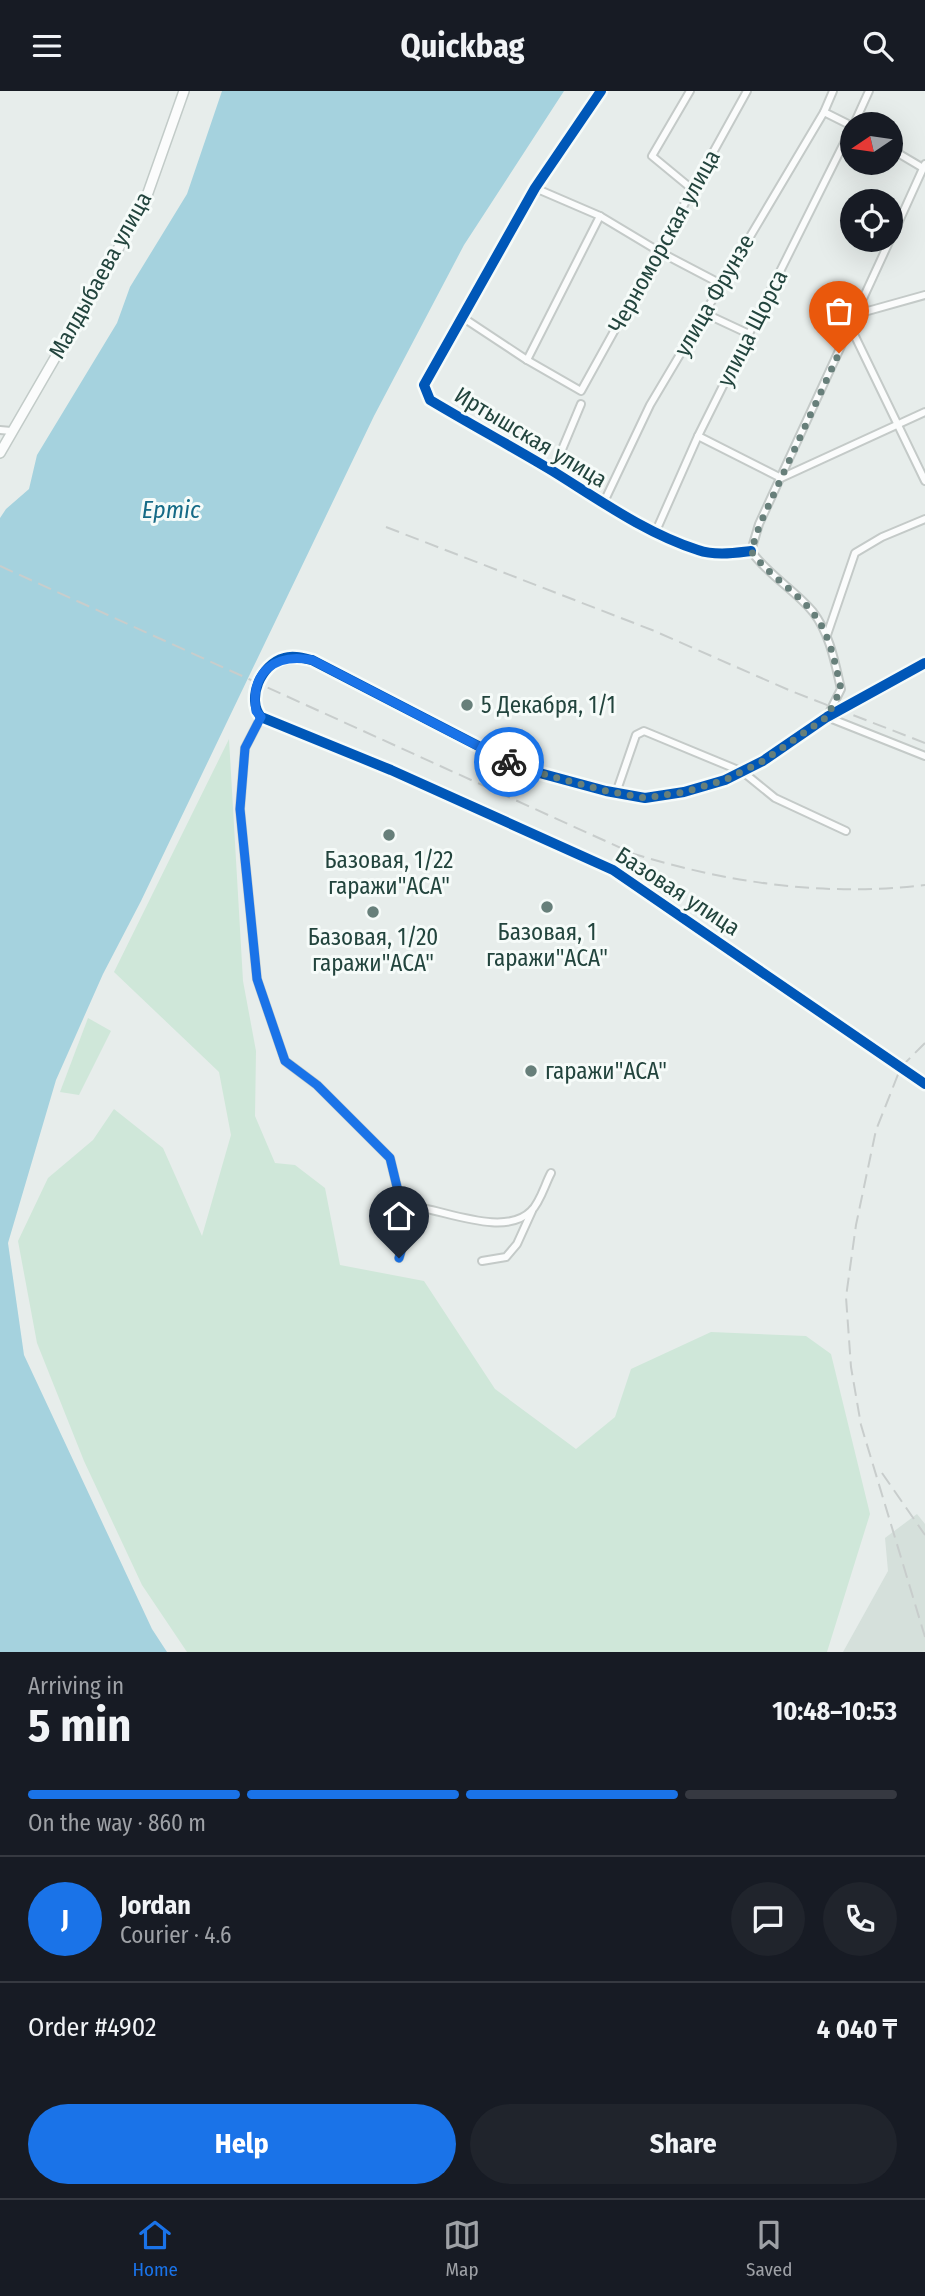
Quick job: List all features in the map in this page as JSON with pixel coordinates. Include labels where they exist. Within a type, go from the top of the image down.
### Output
[{"type":"main road","name":"Малдыбаева улица","points":[[0,453],[10,431],[144,204],[184,91]]},
{"type":"street","name":"Иртышская улица","points":[[601,91],[535,188],[424,385],[430,400],[553,471],[603,504],[656,531],[698,550],[716,554],[751,551]]},
{"type":"street","points":[[690,91],[652,156],[692,189]]},
{"type":"street","name":"Черноморская улица","points":[[527,360],[581,391],[747,91]]},
{"type":"street","name":"улица Фрунзе","points":[[603,504],[650,405],[824,112],[833,91]]},
{"type":"street","name":"улица Щорса","points":[[859,112],[869,91]]},
{"type":"street","points":[[824,112],[840,120]]},
{"type":"street","name":"улица Щорса","points":[[656,531],[698,436],[840,152]]},
{"type":"street","points":[[903,155],[924,166],[903,211]]},
{"type":"street","points":[[535,188],[600,216],[660,252],[721,283]]},
{"type":"street","points":[[462,317],[527,360],[600,216]]},
{"type":"street","points":[[827,717],[841,689],[827,635],[813,612],[760,564],[751,551],[760,524],[884,252]]},
{"type":"street","points":[[857,314],[925,295]]},
{"type":"street","points":[[704,313],[749,334]]},
{"type":"street","points":[[850,328],[899,423],[925,481]]},
{"type":"street","points":[[553,471],[581,404]]},
{"type":"street","points":[[781,478],[925,412]]},
{"type":"street","points":[[0,430],[10,431]]},
{"type":"street","points":[[698,436],[781,478]]},
{"type":"street","points":[[827,635],[855,553],[882,537],[925,519]]},
{"type":"street","points":[[399,1258],[412,1214],[410,1206],[399,1195],[390,1158],[317,1085],[285,1061],[257,979],[240,809],[245,748],[261,717],[256,711],[256,689],[265,670],[285,657],[312,660],[521,768],[645,798],[684,792],[743,772],[827,717],[925,663]]},
{"type":"street","name":"Базовая улица","points":[[261,717],[397,773],[613,870],[925,1084]]},
{"type":"street","points":[[827,717],[925,756]]},
{"type":"street","points":[[616,793],[636,735],[644,731],[743,772],[775,798],[846,831]]},
{"type":"street","points":[[482,1261],[506,1257],[517,1244],[551,1173]]},
{"type":"street","points":[[410,1206],[499,1223],[516,1220],[532,1211]]},
{"type":"shaded area","points":[[917,1514],[925,1524],[925,1652],[843,1652],[888,1571],[885,1538]]},
{"type":"green space","points":[[229,739],[243,981],[256,1051],[255,1116],[275,1163],[295,1165],[325,1188],[340,1265],[424,1281],[495,1389],[576,1449],[615,1417],[631,1369],[711,1332],[806,1336],[831,1354],[870,1514],[827,1652],[187,1652],[142,1585],[84,1461],[37,1343],[18,1241],[48,1178],[93,1140],[114,1109],[163,1148],[202,1236],[231,1135],[219,1072],[114,972]]},
{"type":"green space","points":[[88,1018],[111,1031],[79,1095],[60,1092]]},
{"type":"water","name":"Ертіс","points":[[222,91],[564,91],[464,245],[374,416],[141,901],[103,974],[56,1080],[8,1243],[24,1355],[152,1629],[167,1652],[0,1652],[0,518],[6,509],[29,489],[37,455],[117,323],[130,287],[187,194]]},
{"type":"railway","points":[[386,527],[652,630],[791,691],[925,743]]},
{"type":"railway","points":[[0,566],[634,854],[705,873],[778,885],[851,889],[925,885]]},
{"type":"railway","points":[[925,1043],[901,1067],[876,1130],[856,1225],[846,1297],[851,1367],[861,1425],[925,1637]]},
{"type":"railway","points":[[882,1473],[925,1535]]},
{"type":"cycle path","points":[[601,91],[535,188],[424,385],[430,400],[551,470],[622,515],[659,534],[704,552],[751,551]]},
{"type":"cycle path","points":[[925,663],[827,717],[763,761],[725,780],[684,792],[645,798],[606,791],[521,768],[312,660],[284,658],[269,667],[258,683],[255,701],[261,717],[391,770],[613,870],[925,1084]]},
{"type":"way so far","points":[[509,762],[521,768],[606,791],[645,798],[684,792],[725,780],[763,761],[827,717],[841,689],[827,635],[813,612],[760,564],[751,551],[760,524],[839,353]]},
{"type":"place","name":"5 Декабря, 1/1","points":[[467,705]]},
{"type":"place","name":"Базовая, 1/22 гаражи\"ACА\"","points":[[389,835]]},
{"type":"place","name":"Базовая, 1 гаражи\"ACА\"","points":[[547,907]]},
{"type":"place","name":"Базовая, 1/20 гаражи\"ACА\"","points":[[373,912]]},
{"type":"place","name":"гаражи\"ACА\"","points":[[531,1071]]},
{"type":"route","points":[[399,1258],[412,1214],[410,1206],[399,1195],[390,1158],[317,1085],[285,1061],[278,1034],[257,979],[240,809],[245,748],[261,717],[256,711],[254,700],[256,689],[265,670],[274,662],[285,657],[312,660],[334,669],[509,762]]}]
